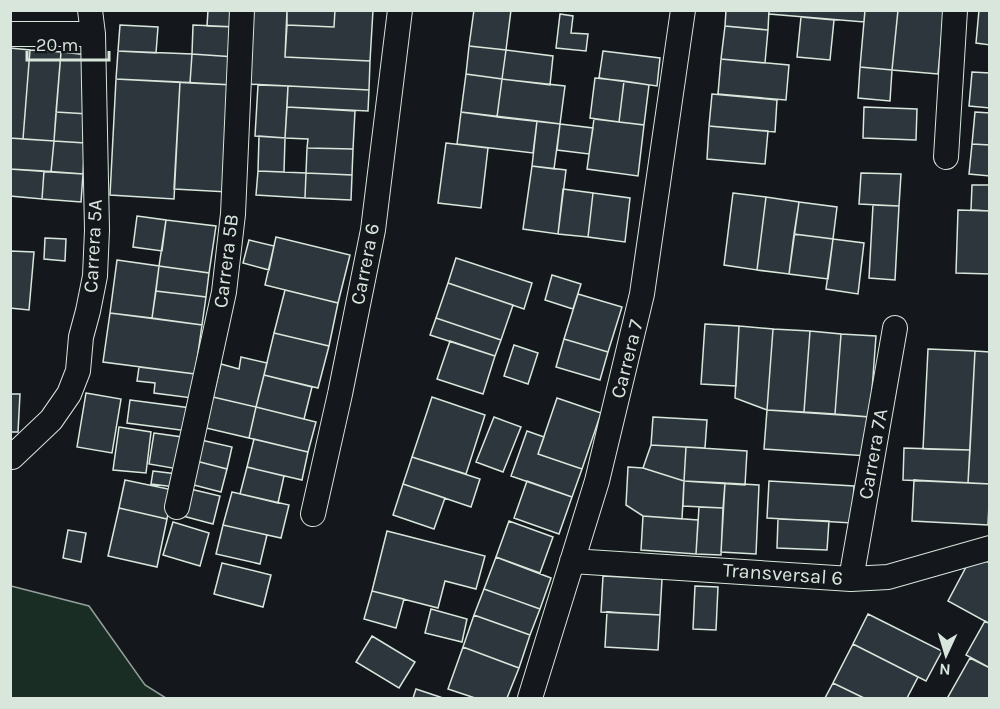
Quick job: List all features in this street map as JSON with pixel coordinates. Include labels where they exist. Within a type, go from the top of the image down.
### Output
[{"type":"street","name":"Carrera 5A","points":[[12,457],[51,420],[69,394],[78,371],[81,338],[95,276],[97,230],[93,34],[90,10]]},
{"type":"street","name":"Carrera 5B","points":[[177,507],[224,292],[233,214],[242,10]]},
{"type":"street","name":"Carrera 6","points":[[313,514],[373,230],[400,10]]},
{"type":"street","name":"Carrera 7","points":[[530,699],[597,481],[642,294],[683,10]]},
{"type":"street","points":[[946,157],[955,10]]},
{"type":"street","points":[[10,34],[93,34]]},
{"type":"street","name":"Carrera 7A","points":[[851,579],[895,328]]},
{"type":"street","name":"Transversal 6","points":[[572,561],[851,579],[888,577],[990,548]]},
{"type":"green space","points":[[11,586],[89,606],[145,685],[166,698],[11,698]]},
{"type":"building","points":[[208,10],[237,10],[236,27],[207,26]]},
{"type":"building","points":[[250,10],[287,10],[285,57],[370,61],[369,90],[247,84]]},
{"type":"building","points":[[287,10],[335,10],[334,27],[287,25]]},
{"type":"building","points":[[335,10],[373,10],[370,61],[285,57],[287,25],[334,27]]},
{"type":"building","points":[[474,10],[511,10],[506,50],[469,46]]},
{"type":"building","points":[[726,10],[769,10],[768,30],[725,26]]},
{"type":"building","points":[[769,10],[865,10],[864,22],[769,14]]},
{"type":"building","points":[[865,10],[898,10],[892,70],[860,67]]},
{"type":"building","points":[[898,10],[944,10],[938,74],[892,70]]},
{"type":"building","points":[[979,10],[990,10],[990,45],[976,43]]},
{"type":"building","points":[[560,14],[573,16],[571,33],[588,34],[586,51],[556,48]]},
{"type":"building","points":[[801,17],[834,20],[830,60],[797,57]]},
{"type":"building","points":[[120,25],[158,27],[156,53],[118,51]]},
{"type":"building","points":[[193,25],[236,27],[235,57],[192,54]]},
{"type":"building","points":[[725,26],[768,30],[765,63],[721,59]]},
{"type":"building","points":[[469,46],[506,50],[502,79],[466,74]]},
{"type":"building","points":[[10,48],[30,50],[23,139],[10,138]]},
{"type":"building","points":[[30,50],[61,52],[54,141],[23,139]]},
{"type":"building","points":[[506,50],[553,56],[550,85],[502,79]]},
{"type":"building","points":[[118,51],[192,54],[190,83],[116,79]]},
{"type":"building","points":[[603,51],[660,58],[657,86],[599,78]]},
{"type":"building","points":[[61,52],[89,55],[88,114],[56,112]]},
{"type":"building","points":[[192,54],[235,57],[233,85],[190,83]]},
{"type":"building","points":[[721,59],[789,65],[786,100],[718,94]]},
{"type":"building","points":[[860,67],[892,70],[890,101],[858,98]]},
{"type":"building","points":[[972,72],[990,73],[990,108],[969,106]]},
{"type":"building","points":[[466,74],[502,79],[497,117],[461,112]]},
{"type":"building","points":[[595,78],[624,81],[619,122],[590,118]]},
{"type":"building","points":[[116,79],[180,82],[174,199],[110,195]]},
{"type":"building","points":[[502,79],[565,86],[560,124],[497,117]]},
{"type":"building","points":[[624,81],[649,85],[644,125],[619,122]]},
{"type":"building","points":[[180,82],[233,85],[228,192],[174,189]]},
{"type":"building","points":[[258,85],[288,86],[285,138],[255,136]]},
{"type":"building","points":[[288,86],[369,90],[368,111],[287,107]]},
{"type":"building","points":[[712,94],[777,100],[775,132],[709,126]]},
{"type":"building","points":[[287,107],[355,111],[353,149],[307,148],[308,139],[285,138]]},
{"type":"building","points":[[864,107],[917,109],[916,140],[863,138]]},
{"type":"building","points":[[56,112],[88,114],[85,143],[54,141]]},
{"type":"building","points":[[461,112],[537,121],[533,153],[457,144]]},
{"type":"building","points":[[975,112],[990,113],[990,145],[972,144]]},
{"type":"building","points":[[594,119],[644,125],[638,176],[587,169]]},
{"type":"building","points":[[537,121],[560,124],[554,169],[532,166]]},
{"type":"building","points":[[560,124],[593,128],[589,154],[557,150]]},
{"type":"building","points":[[709,126],[768,131],[765,164],[707,159]]},
{"type":"building","points":[[259,136],[285,138],[284,172],[258,171]]},
{"type":"building","points":[[10,138],[54,141],[51,172],[10,169]]},
{"type":"building","points":[[54,141],[85,143],[83,174],[51,172]]},
{"type":"building","points":[[446,143],[488,148],[481,208],[438,203]]},
{"type":"building","points":[[972,144],[990,145],[990,176],[969,174]]},
{"type":"building","points":[[307,148],[353,149],[352,175],[306,173]]},
{"type":"building","points":[[532,166],[566,170],[558,234],[523,229]]},
{"type":"building","points":[[10,169],[44,171],[42,199],[10,196]]},
{"type":"building","points":[[44,171],[83,174],[81,202],[42,199]]},
{"type":"building","points":[[258,171],[306,173],[305,198],[256,195]]},
{"type":"building","points":[[306,173],[352,175],[351,200],[305,198]]},
{"type":"building","points":[[861,173],[901,174],[899,206],[859,204]]},
{"type":"building","points":[[972,185],[990,185],[990,211],[971,210]]},
{"type":"building","points":[[563,189],[593,193],[588,237],[558,234]]},
{"type":"building","points":[[593,193],[630,198],[625,242],[588,237]]},
{"type":"building","points":[[733,193],[766,197],[757,270],[724,265]]},
{"type":"building","points":[[766,197],[799,202],[789,274],[757,270]]},
{"type":"building","points":[[799,202],[837,207],[833,239],[794,234]]},
{"type":"building","points":[[873,205],[899,206],[895,280],[869,278]]},
{"type":"building","points":[[958,210],[990,211],[990,274],[956,273]]},
{"type":"building","points":[[137,216],[166,220],[162,251],[133,247]]},
{"type":"building","points":[[166,220],[216,226],[209,273],[159,266]]},
{"type":"building","points":[[794,234],[833,239],[828,279],[789,274]]},
{"type":"building","points":[[276,237],[350,255],[338,303],[265,285]]},
{"type":"building","points":[[45,238],[66,239],[65,261],[44,259]]},
{"type":"building","points":[[833,239],[864,243],[858,294],[826,289]]},
{"type":"building","points":[[249,240],[274,246],[269,270],[243,263]]},
{"type":"building","points":[[10,251],[34,252],[29,310],[10,308]]},
{"type":"building","points":[[456,258],[532,283],[524,309],[448,283]]},
{"type":"building","points":[[117,260],[159,266],[152,318],[110,313]]},
{"type":"building","points":[[159,266],[209,273],[206,297],[156,291]]},
{"type":"building","points":[[552,275],[581,284],[573,309],[545,300]]},
{"type":"building","points":[[448,283],[513,305],[501,340],[436,318]]},
{"type":"building","points":[[285,290],[338,303],[329,346],[274,333]]},
{"type":"building","points":[[156,291],[206,297],[202,325],[152,318]]},
{"type":"building","points":[[578,294],[622,307],[608,352],[564,339]]},
{"type":"building","points":[[110,313],[202,325],[195,374],[103,362]]},
{"type":"building","points":[[436,318],[501,340],[495,356],[430,335]]},
{"type":"building","points":[[705,324],[739,326],[736,386],[701,384]]},
{"type":"building","points":[[739,326],[773,329],[767,410],[735,398]]},
{"type":"building","points":[[773,329],[810,331],[804,412],[767,410]]},
{"type":"building","points":[[810,331],[841,334],[835,414],[804,412]]},
{"type":"building","points":[[274,333],[329,346],[318,388],[264,375]]},
{"type":"building","points":[[841,334],[876,336],[870,417],[835,414]]},
{"type":"building","points":[[564,339],[608,352],[600,380],[556,367]]},
{"type":"building","points":[[450,341],[495,356],[483,394],[437,379]]},
{"type":"building","points":[[514,345],[538,353],[528,384],[504,376]]},
{"type":"building","points":[[928,349],[975,351],[970,450],[923,449]]},
{"type":"building","points":[[975,351],[990,352],[990,484],[968,483]]},
{"type":"building","points":[[241,357],[267,363],[256,407],[213,397],[221,364],[239,369]]},
{"type":"building","points":[[139,367],[195,374],[192,398],[154,393],[155,383],[137,381]]},
{"type":"building","points":[[264,375],[312,387],[304,419],[256,407]]},
{"type":"building","points":[[86,393],[121,399],[112,453],[77,447]]},
{"type":"building","points":[[10,394],[20,394],[18,432],[10,432]]},
{"type":"building","points":[[213,397],[256,407],[249,438],[206,428]]},
{"type":"building","points":[[432,397],[485,415],[466,474],[412,457]]},
{"type":"building","points":[[557,398],[601,413],[582,469],[538,454]]},
{"type":"building","points":[[130,400],[191,408],[188,431],[127,423]]},
{"type":"building","points":[[256,407],[316,422],[308,452],[249,438]]},
{"type":"building","points":[[767,410],[870,417],[868,456],[764,449]]},
{"type":"building","points":[[494,417],[521,427],[503,472],[476,462]]},
{"type":"building","points":[[653,417],[707,420],[705,448],[651,445]]},
{"type":"building","points":[[119,427],[151,432],[146,473],[113,470]]},
{"type":"building","points":[[527,431],[544,437],[538,454],[582,469],[572,497],[511,476]]},
{"type":"building","points":[[154,433],[182,437],[178,469],[149,464]]},
{"type":"building","points":[[254,439],[308,452],[302,480],[247,467]]},
{"type":"building","points":[[201,440],[232,447],[227,469],[196,461]]},
{"type":"building","points":[[651,445],[686,447],[684,481],[643,468]]},
{"type":"building","points":[[686,447],[747,451],[745,485],[684,481]]},
{"type":"building","points":[[904,448],[970,450],[968,483],[903,480]]},
{"type":"building","points":[[412,457],[480,479],[471,507],[403,484]]},
{"type":"building","points":[[196,461],[227,469],[221,492],[190,484]]},
{"type":"building","points":[[247,467],[284,476],[278,503],[240,494]]},
{"type":"building","points":[[628,467],[643,468],[684,481],[682,519],[643,516],[626,505]]},
{"type":"building","points":[[153,471],[177,474],[175,487],[151,484]]},
{"type":"building","points":[[125,480],[173,490],[167,519],[119,508]]},
{"type":"building","points":[[914,480],[990,484],[988,525],[912,521]]},
{"type":"building","points":[[527,481],[572,497],[559,534],[514,518]]},
{"type":"building","points":[[684,481],[725,483],[723,508],[683,506]]},
{"type":"building","points":[[769,481],[854,486],[852,523],[767,518]]},
{"type":"building","points":[[725,483],[759,485],[756,554],[721,552]]},
{"type":"building","points":[[403,484],[445,498],[434,529],[393,515]]},
{"type":"building","points":[[186,488],[220,496],[213,524],[179,515]]},
{"type":"building","points":[[232,492],[289,505],[281,538],[223,525]]},
{"type":"building","points":[[699,507],[723,508],[721,555],[696,554]]},
{"type":"building","points":[[119,508],[167,519],[157,567],[108,556]]},
{"type":"building","points":[[643,516],[698,520],[696,554],[641,550]]},
{"type":"building","points":[[778,519],[829,521],[827,550],[777,548]]},
{"type":"building","points":[[509,521],[553,537],[540,573],[496,557]]},
{"type":"building","points":[[173,522],[209,533],[200,566],[163,555]]},
{"type":"building","points":[[223,525],[267,535],[260,564],[216,554]]},
{"type":"building","points":[[68,530],[86,533],[81,562],[63,558]]},
{"type":"building","points":[[387,531],[485,556],[476,589],[445,581],[438,608],[372,591]]},
{"type":"building","points":[[973,554],[990,563],[990,624],[948,601]]},
{"type":"building","points":[[496,557],[551,578],[540,609],[484,589]]},
{"type":"building","points":[[222,563],[271,575],[263,607],[214,594]]},
{"type":"building","points":[[603,576],[662,579],[660,615],[601,612]]},
{"type":"building","points":[[695,586],[718,587],[716,630],[693,629]]},
{"type":"building","points":[[484,589],[540,609],[530,635],[474,615]]},
{"type":"building","points":[[372,591],[404,599],[396,628],[364,619]]},
{"type":"building","points":[[431,609],[467,619],[462,642],[425,633]]},
{"type":"building","points":[[607,612],[660,615],[658,650],[605,647]]},
{"type":"building","points":[[868,614],[942,651],[926,681],[853,644]]},
{"type":"building","points":[[474,615],[530,635],[519,668],[463,647]]},
{"type":"building","points":[[985,621],[990,624],[990,668],[966,655]]},
{"type":"building","points":[[372,636],[415,662],[399,688],[356,662]]},
{"type":"building","points":[[853,644],[918,677],[907,698],[864,698],[833,683]]},
{"type":"building","points":[[463,647],[519,668],[507,698],[475,698],[448,689]]},
{"type":"building","points":[[970,658],[990,668],[990,698],[948,697]]},
{"type":"building","points":[[833,683],[864,698],[825,698]]},
{"type":"building","points":[[416,689],[443,698],[413,698]]}]
